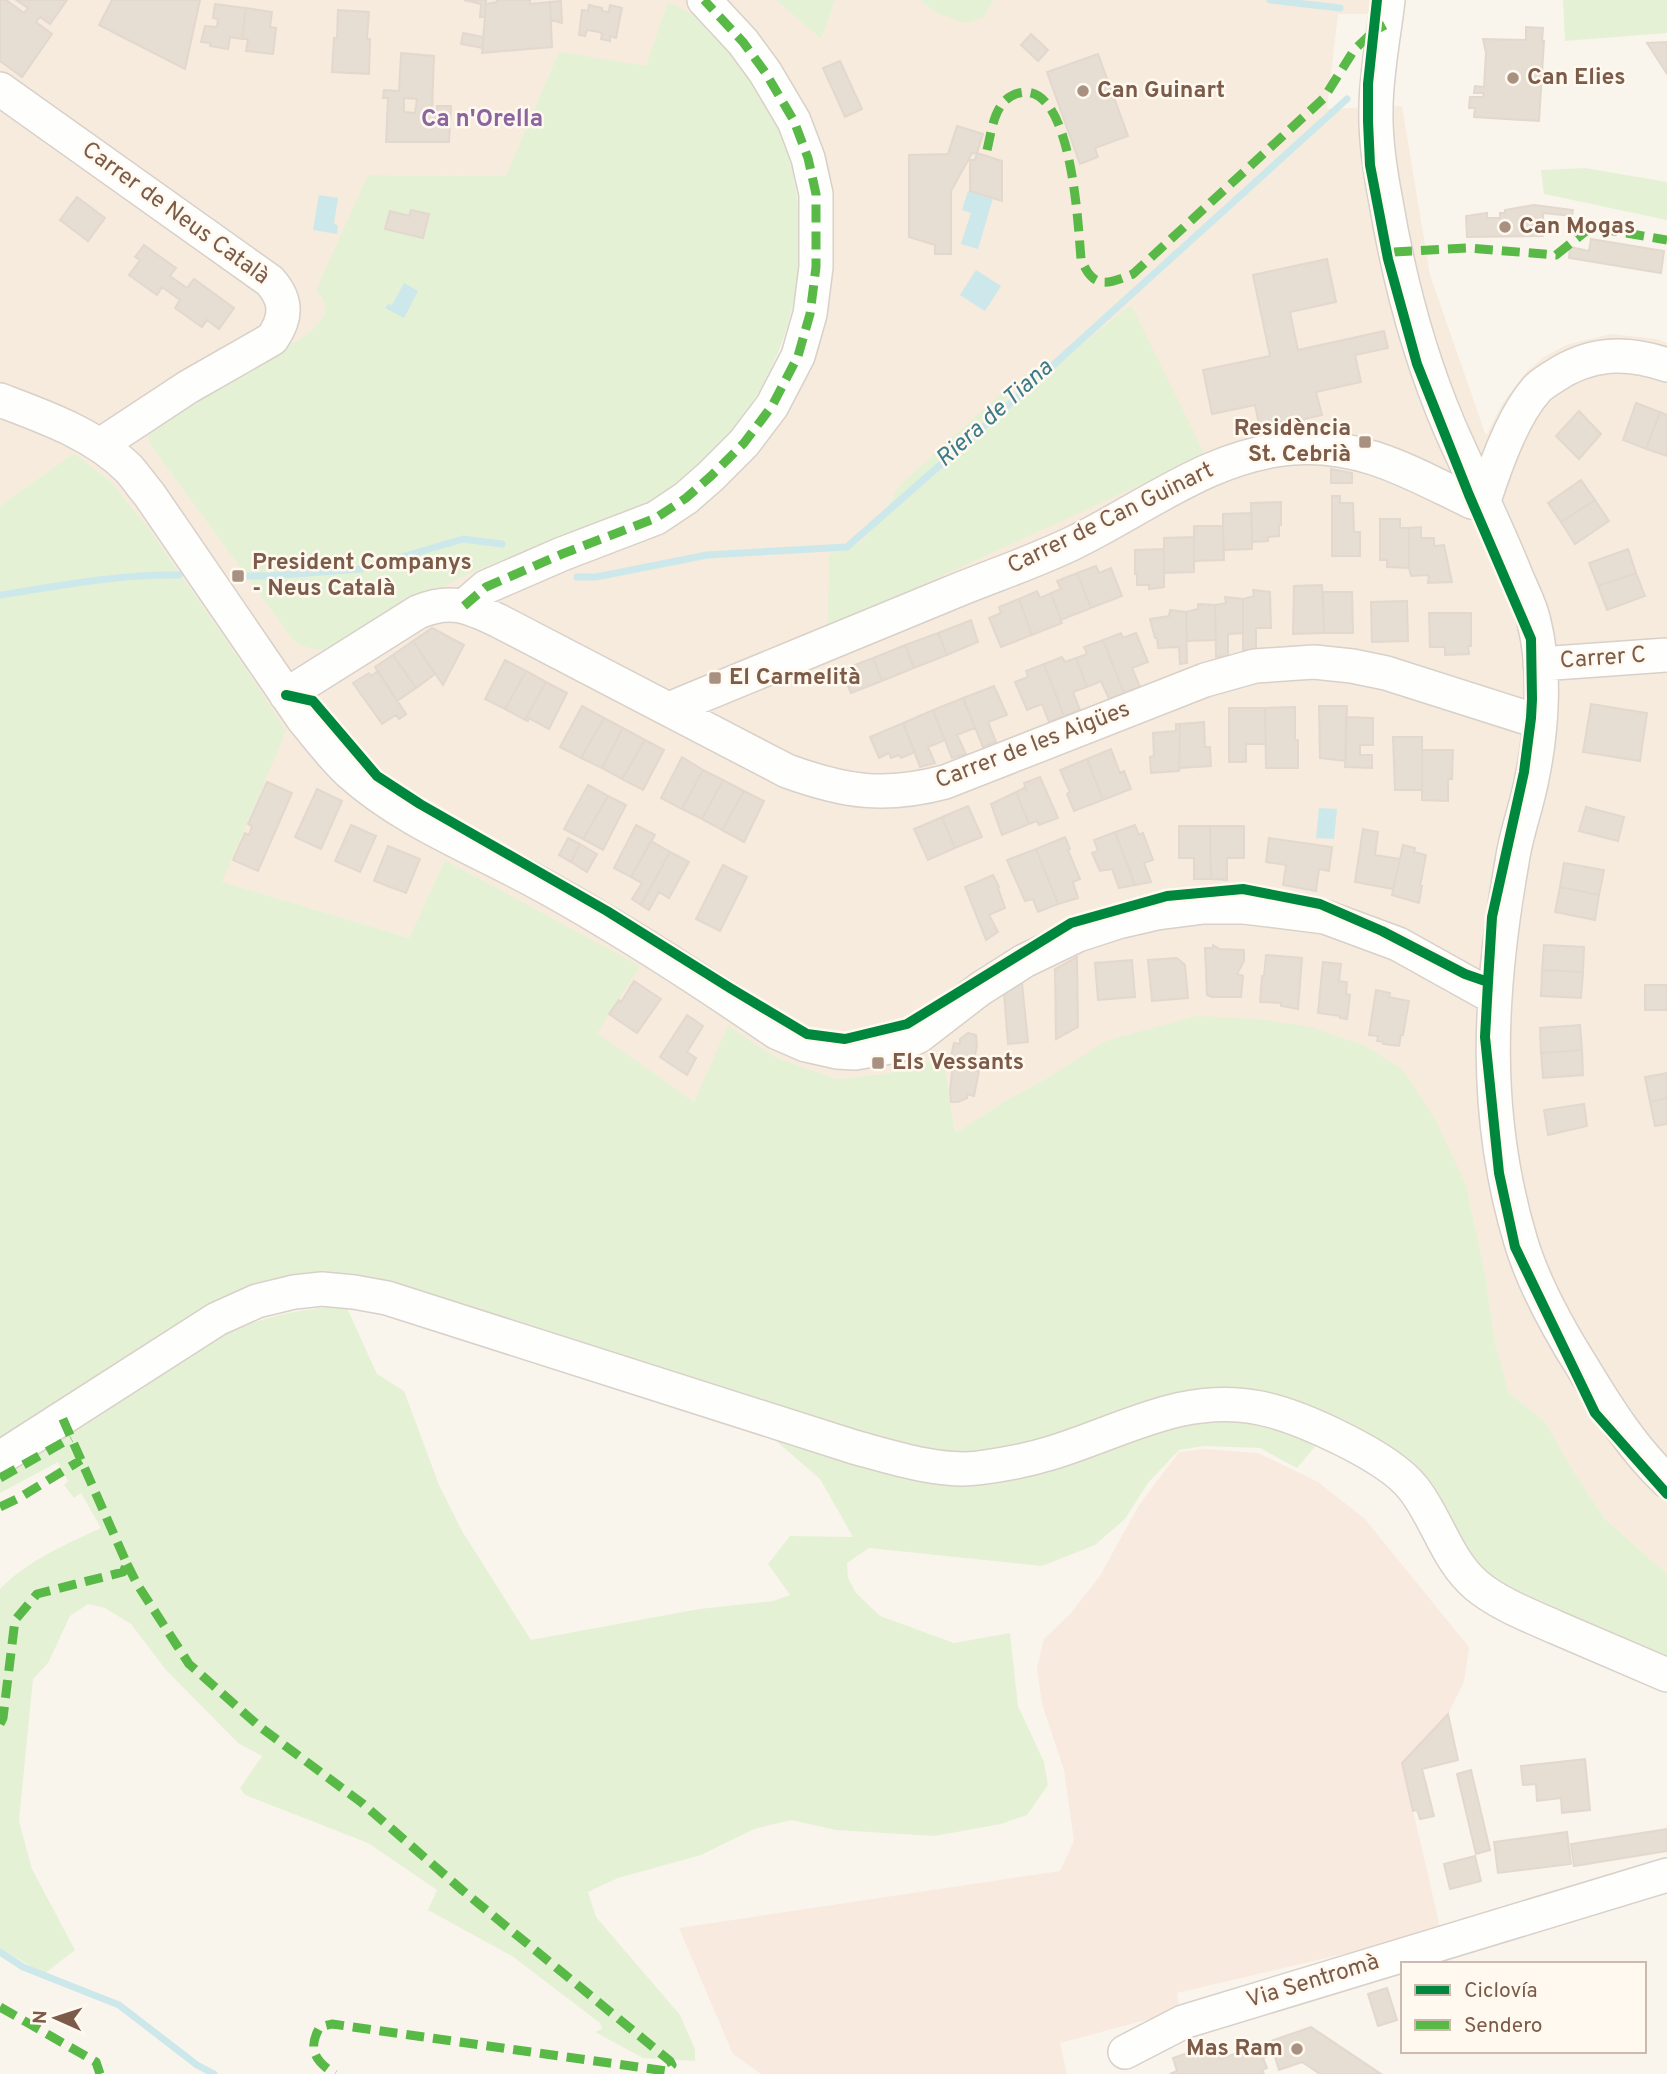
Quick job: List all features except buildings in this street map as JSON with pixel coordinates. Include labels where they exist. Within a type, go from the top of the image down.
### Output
[{"type":"street","points":[[464,606],[486,587],[656,518],[686,498],[744,443],[772,406],[798,356],[810,314],[816,267],[816,194],[808,158],[794,121],[770,80],[743,42],[704,0]]},
{"type":"street","points":[[1388,0],[1376,104],[1376,129],[1394,253],[1423,357],[1444,414],[1483,504],[1503,541],[1534,621],[1540,664],[1540,722],[1533,774],[1513,855],[1503,915],[1492,1038],[1493,1091],[1504,1171],[1522,1244],[1562,1335],[1601,1399],[1667,1481]]},
{"type":"street","name":"Carrer de Neus Català","points":[[0,89],[270,281],[279,292],[284,308],[280,327],[272,339],[188,387],[100,445]]},
{"type":"street","points":[[1483,504],[1519,414],[1537,388],[1568,367],[1598,357],[1624,355],[1648,358],[1667,365]]},
{"type":"street","points":[[0,400],[41,414],[100,445],[129,469],[149,494],[286,695],[328,750],[373,792],[408,816],[599,917],[776,1032],[819,1049],[855,1053],[896,1046],[919,1036],[980,989],[1024,961],[1078,934],[1157,913],[1204,908],[1244,907],[1325,918],[1398,944],[1496,998]]},
{"type":"street","points":[[1503,541],[1502,500],[1506,443]]},
{"type":"street","name":"Carrer de Can Guinart","points":[[669,709],[1071,544],[1186,481],[1248,456],[1294,448],[1338,449],[1363,453],[1386,461],[1472,502],[1483,504]]},
{"type":"street","name":"Carrer de les Aigües","points":[[286,695],[418,611],[443,604],[464,606],[499,621],[787,771],[823,784],[856,790],[889,792],[918,789],[944,782],[1205,680],[1255,666],[1314,662],[1352,666],[1386,673],[1540,722]]},
{"type":"street","name":"Carrer C","points":[[1540,664],[1667,655]]},
{"type":"street","points":[[0,1458],[217,1319],[257,1301],[294,1292],[322,1289],[387,1298],[854,1447],[925,1466],[976,1469],[1049,1454],[1170,1410],[1217,1404],[1260,1408],[1346,1441],[1392,1468],[1413,1488],[1452,1556],[1476,1585],[1533,1617],[1667,1675]]},
{"type":"street","name":"Via Sentromà","points":[[1125,2052],[1182,2022],[1667,1875]]},
{"type":"shaded area","points":[[0,0],[776,0],[821,39],[835,0],[920,0],[935,12],[984,17],[994,0],[1370,0],[1369,14],[1338,14],[1327,109],[1402,106],[1430,275],[1486,436],[1502,404],[1526,372],[1544,357],[1566,345],[1611,334],[1657,339],[1667,343],[1667,1574],[1605,1519],[1545,1422],[1509,1393],[1495,1343],[1485,1273],[1466,1185],[1049,1077],[955,1133],[943,1057],[890,1073],[837,1079],[777,1058],[729,1027],[694,1102],[596,1033],[639,966],[445,860],[409,938],[221,882],[254,681],[150,530],[111,482],[74,453],[0,506]],"holes":[[[668,3],[781,133],[797,192],[800,223],[798,285],[792,315],[783,345],[755,400],[737,425],[695,470],[670,489],[616,518],[292,639],[150,444],[161,417],[303,337],[319,325],[326,312],[323,298],[368,175],[506,176],[559,53],[646,67]],[[1131,306],[1204,455],[829,554],[854,546],[870,534],[892,497],[1005,391],[1007,404]]]},
{"type":"shaded area","points":[[1205,1449],[1258,1453],[1318,1482],[1364,1518],[1469,1647],[1464,1682],[1448,1714],[1402,1763],[1441,1931],[1177,1993],[1180,2011],[1060,2043],[1067,2074],[761,2074],[733,2054],[679,1928],[1060,1871],[1074,1841],[1064,1770],[1042,1704],[1037,1668],[1044,1639],[1070,1614],[1100,1576],[1139,1505],[1179,1452]]},
{"type":"green space","points":[[776,0],[835,0],[821,39]]},
{"type":"green space","points":[[920,0],[994,0],[984,17],[968,23],[935,12]]},
{"type":"green space","points":[[1563,0],[1667,0],[1667,33],[1565,41]]},
{"type":"green space","points":[[668,2],[697,17],[722,39],[765,100],[777,122],[793,175],[800,224],[798,272],[790,319],[774,363],[751,405],[722,443],[687,476],[639,507],[468,574],[325,649],[300,644],[292,639],[150,444],[153,426],[161,417],[303,337],[316,327],[324,316],[325,304],[316,290],[368,175],[506,176],[559,52],[646,66]]},
{"type":"green space","points":[[1585,168],[1667,182],[1667,220],[1544,194],[1541,170]]},
{"type":"green space","points":[[1131,305],[1205,455],[828,628],[829,554],[863,539],[876,525],[902,483],[1005,390],[1007,403]]},
{"type":"green space","points":[[74,453],[111,482],[150,530],[286,731],[222,882],[409,938],[445,860],[640,966],[597,1033],[694,1102],[728,1026],[777,1058],[837,1079],[890,1073],[943,1057],[955,1133],[1106,1041],[1197,1016],[1257,1019],[1311,1027],[1365,1046],[1402,1069],[1435,1119],[1466,1185],[1485,1273],[1495,1343],[1509,1393],[1545,1422],[1605,1519],[1667,1574],[1667,1661],[1489,1580],[1456,1539],[1424,1487],[1273,1404],[1018,1449],[937,1454],[338,1277],[0,1442],[0,506]]},
{"type":"green space","points":[[346,1306],[377,1374],[404,1391],[439,1485],[462,1531],[531,1640],[699,1609],[773,1601],[790,1595],[768,1564],[790,1536],[853,1537],[820,1479],[760,1427],[898,1472],[1222,1418],[1259,1424],[1318,1443],[1297,1468],[1260,1448],[1204,1446],[1179,1450],[1148,1483],[1125,1519],[1095,1545],[1042,1566],[869,1548],[847,1563],[848,1578],[856,1593],[880,1616],[954,1643],[1010,1633],[1018,1706],[1044,1762],[1048,1785],[1027,1815],[1001,1824],[934,1836],[836,1830],[791,1820],[754,1829],[701,1855],[618,1878],[588,1892],[596,1917],[680,2015],[695,2049],[695,2061],[643,2058],[595,2032],[602,2029],[600,2023],[512,1956],[428,1910],[437,1890],[368,1843],[245,1795],[240,1788],[262,1756],[238,1743],[166,1670],[131,1624],[105,1608],[88,1604],[70,1616],[48,1663],[33,1679],[19,1821],[32,1869],[75,1950],[44,1974],[0,1948],[0,1589],[35,1562],[101,1528],[81,1493],[74,1498],[64,1485],[68,1481],[58,1462],[0,1493],[0,1472],[221,1335],[282,1315]]},
{"type":"water","points":[[968,191],[993,198],[978,249],[961,244],[971,213],[962,210]]},
{"type":"water","points":[[319,195],[338,198],[334,223],[338,226],[337,234],[313,230]]},
{"type":"water","points":[[976,270],[1001,286],[985,311],[960,295]]},
{"type":"water","points":[[404,283],[418,291],[404,318],[385,308],[388,304],[392,305]]},
{"type":"water","points":[[1319,808],[1337,809],[1334,839],[1316,838]]},
{"type":"waterway","points":[[1270,0],[1340,8]]},
{"type":"waterway","name":"Riera de Tiana","points":[[577,577],[596,577],[707,555],[847,547],[1039,378],[1347,99]]},
{"type":"waterway","name":"Riera de Tiana","points":[[242,576],[361,569],[463,539],[502,544]]},
{"type":"waterway","name":"Riera de Tiana","points":[[0,595],[66,584],[179,575]]},
{"type":"waterway","points":[[0,1952],[23,1967],[119,2005],[197,2065],[214,2074]]},
{"type":"marked path","points":[[464,606],[486,587],[656,518],[686,498],[744,443],[772,406],[798,356],[810,314],[816,267],[816,194],[808,158],[794,121],[765,72],[743,42],[704,0]]},
{"type":"marked path","points":[[987,150],[999,108],[1011,96],[1019,93],[1037,95],[1051,109],[1069,159],[1081,259],[1090,276],[1096,280],[1115,281],[1133,274],[1324,98],[1354,50],[1374,31],[1385,25]]},
{"type":"marked path","points":[[1394,252],[1468,248],[1556,255],[1591,227],[1667,240]]},
{"type":"marked path","points":[[0,1724],[3,1718],[15,1620],[37,1594],[123,1572],[127,1564],[62,1417]]},
{"type":"marked path","points":[[0,1478],[71,1438]]},
{"type":"marked path","points":[[0,1507],[81,1460]]},
{"type":"marked path","points":[[127,1564],[189,1664],[260,1727],[362,1803],[672,2065],[666,2071],[332,2024],[320,2027],[314,2048],[322,2064],[335,2074]]},
{"type":"marked path","points":[[0,2007],[96,2062],[100,2074]]},
{"type":"cycle path","points":[[1377,0],[1368,84],[1368,121],[1370,165],[1388,259],[1417,364],[1469,495],[1531,639],[1531,718],[1524,772],[1492,917],[1488,982],[1485,1037],[1499,1173],[1515,1247],[1595,1413],[1667,1494]]},
{"type":"cycle path","points":[[286,695],[313,701],[377,776],[420,804],[607,911],[807,1034],[845,1039],[907,1024],[1071,923],[1167,896],[1243,889],[1320,904],[1382,931],[1465,974],[1488,982]]},
{"type":"place","name":"Can Elies","points":[[1513,78]]},
{"type":"place","name":"Can Guinart","points":[[1083,91]]},
{"type":"place","name":"Can Mogas","points":[[1505,227]]},
{"type":"place","name":"Residència St. Cebrià","points":[[1365,442]]},
{"type":"place","name":"President Companys - Neus Català","points":[[238,576]]},
{"type":"place","name":"El Carmelità","points":[[715,678]]},
{"type":"place","name":"Els Vessants","points":[[878,1063]]},
{"type":"place","name":"Mas Ram","points":[[1297,2049]]},
{"type":"district","name":"Ca n'Orella","points":[[482,120]]}]
